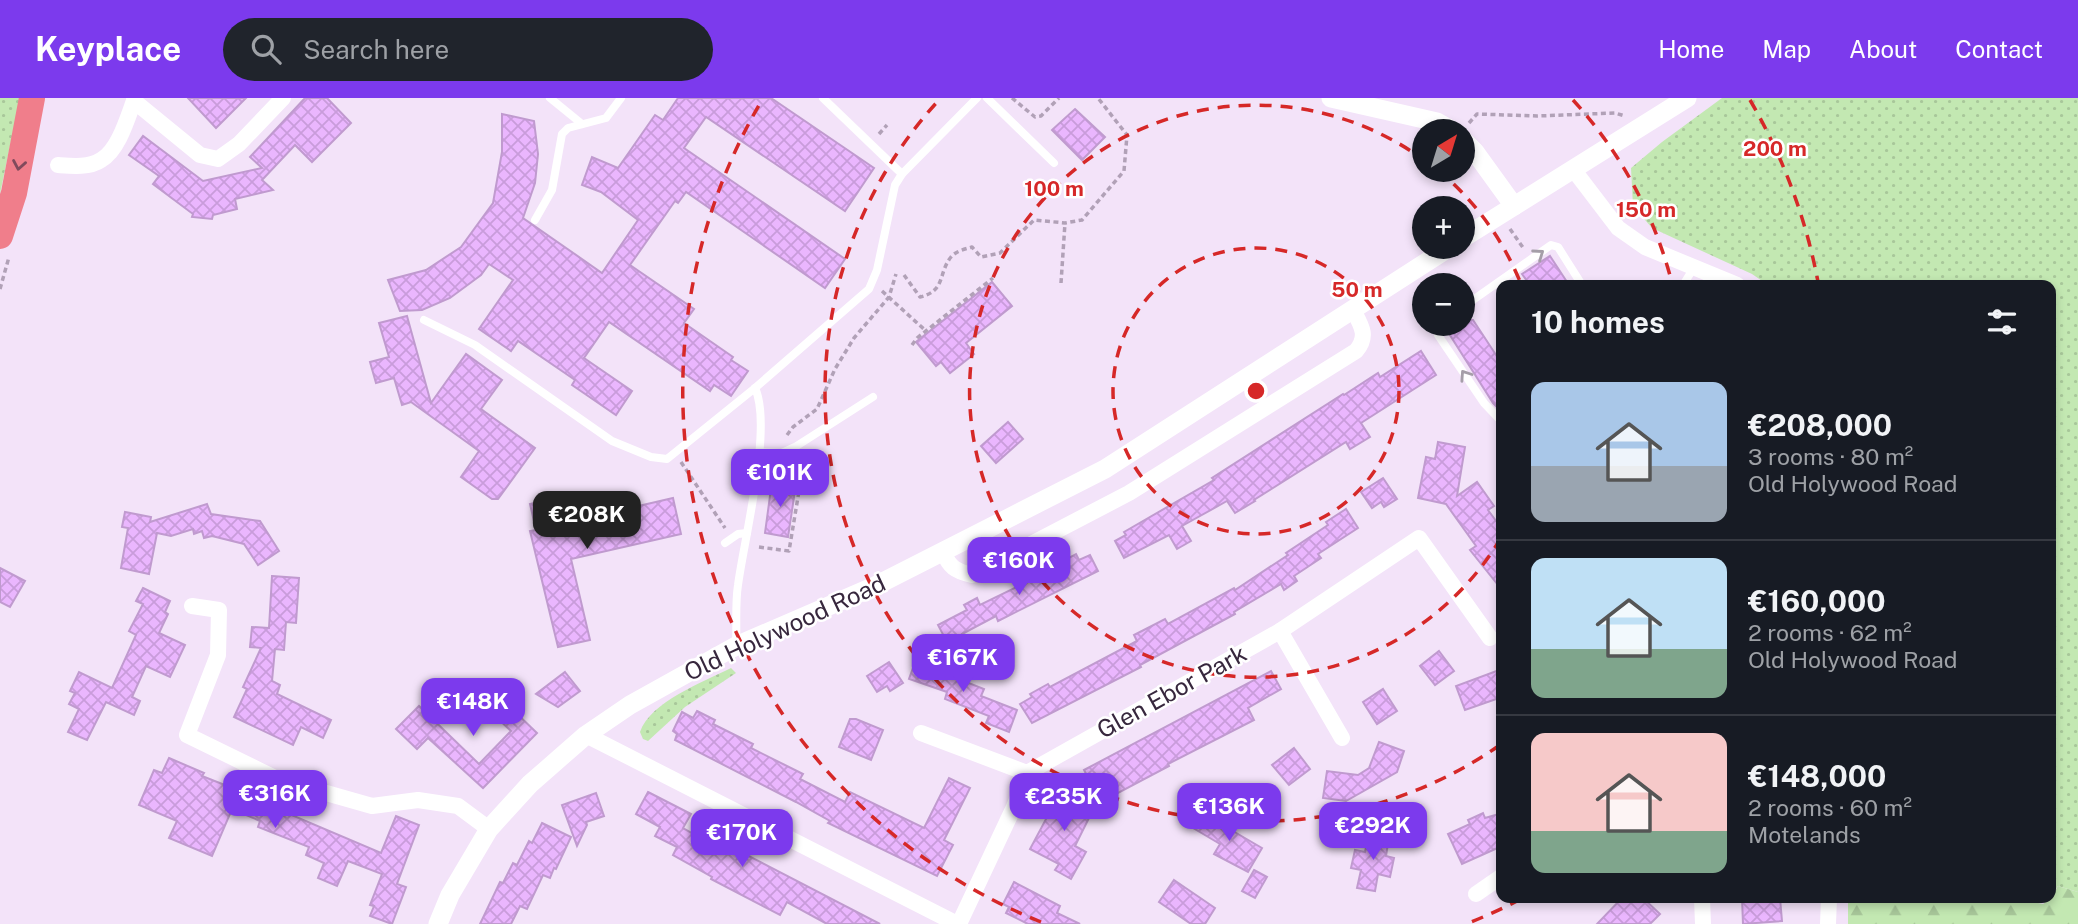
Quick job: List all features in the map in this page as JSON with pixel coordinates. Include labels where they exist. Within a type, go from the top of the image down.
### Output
[{"type":"highway","points":[[0,236],[14,193],[32,98]]},
{"type":"street","points":[[58,164],[80,166],[101,160],[118,141],[134,100],[200,155],[218,159],[239,144],[283,98]]},
{"type":"street","points":[[1331,98],[1424,119]]},
{"type":"street","points":[[1475,231],[1687,98]]},
{"type":"street","points":[[1475,152],[1507,210]]},
{"type":"street","points":[[1573,169],[1618,228],[1645,247],[1723,280]]},
{"type":"street","name":"Old Holywood Road","points":[[438,924],[450,895],[489,829],[530,784],[586,735],[630,705],[736,646],[875,586],[1105,469],[1432,259]]},
{"type":"street","points":[[943,551],[947,563],[956,572],[972,575],[1129,493],[1356,351],[1363,342],[1364,332],[1353,310]]},
{"type":"street","name":"Glen Ebor Park","points":[[1027,773],[1280,631],[1419,538],[1490,638]]},
{"type":"street","points":[[192,606],[219,610],[218,654],[187,735],[277,779],[372,806],[418,800],[458,806],[489,829]]},
{"type":"street","points":[[1280,631],[1342,738]]},
{"type":"street","points":[[586,735],[958,924],[1014,807],[1027,773],[921,733]]},
{"type":"street","points":[[1476,894],[1496,880]]},
{"type":"street","points":[[1702,903],[1703,924]]},
{"type":"street","points":[[1828,924],[1829,903]]},
{"type":"lane","points":[[550,98],[582,124]]},
{"type":"lane","points":[[535,220],[552,190],[562,134],[568,128],[606,118],[621,98]]},
{"type":"lane","points":[[824,98],[902,174]]},
{"type":"lane","points":[[424,320],[475,345],[612,441],[651,457],[667,459],[755,388],[869,289],[873,283],[895,185],[902,174],[977,98]]},
{"type":"lane","points":[[987,98],[1054,163]]},
{"type":"lane","points":[[1501,280],[1552,245],[1558,247],[1579,280]]},
{"type":"lane","points":[[1686,280],[1693,269]]},
{"type":"lane","points":[[1475,299],[1496,284]]},
{"type":"lane","points":[[1439,336],[1484,403],[1496,416]]},
{"type":"lane","points":[[736,646],[737,589],[763,415],[755,388]]},
{"type":"lane","points":[[759,452],[778,453],[794,447],[873,397]]},
{"type":"lane","points":[[726,543],[747,533]]},
{"type":"path","points":[[1012,98],[1035,117],[1041,116],[1059,98]]},
{"type":"path","points":[[904,275],[920,297],[928,295],[939,286],[953,254],[972,247],[981,257],[1000,253],[1034,220],[1065,223],[1082,220],[1124,171],[1127,135],[1098,98]]},
{"type":"path","points":[[1473,119],[1477,114],[1537,116],[1615,113],[1652,122]]},
{"type":"path","points":[[1507,210],[1531,259]]},
{"type":"path","points":[[1061,282],[1065,223]]},
{"type":"path","points":[[745,544],[789,551],[800,485],[778,453],[793,427],[817,409],[835,369],[854,338],[889,297],[896,274]]},
{"type":"path","points":[[912,345],[993,278]]},
{"type":"path","points":[[873,283],[926,331]]},
{"type":"path","points":[[676,452],[717,519],[734,538]]},
{"type":"green space","points":[[0,98],[20,98],[0,194]]},
{"type":"green space","points":[[1722,98],[2078,98],[2078,892],[2058,886],[2056,889],[2056,280],[1761,280],[1652,228],[1633,206],[1631,168]]},
{"type":"green space","points":[[731,668],[736,673],[685,707],[648,741],[643,739],[640,732],[646,721],[666,702]]},
{"type":"green space","points":[[2058,886],[2078,892],[2078,924],[1848,924],[1848,903],[2043,904],[2056,903]]},
{"type":"building","points":[[188,98],[246,98],[216,128]]},
{"type":"building","points":[[305,98],[327,98],[351,123],[312,162],[295,145],[262,180],[273,190],[235,199],[237,209],[213,215],[212,219],[192,217],[193,214],[153,184],[159,176],[129,155],[143,136],[203,181],[262,168],[250,157]]},
{"type":"building","points":[[678,98],[771,98],[874,168],[845,211],[706,117],[684,148],[845,259],[825,288],[686,192],[678,203],[675,201],[630,265],[694,309],[684,323],[733,357],[731,360],[748,371],[731,396],[714,385],[710,391],[609,322],[584,358],[632,391],[616,415],[572,385],[575,380],[518,341],[511,351],[479,329],[513,280],[489,264],[481,275],[450,298],[422,310],[400,311],[388,280],[426,270],[461,247],[493,203],[502,152],[502,114],[534,121],[538,154],[535,183],[523,218],[602,273],[638,220],[601,192],[582,185],[592,157],[618,168],[655,115],[663,120]]},
{"type":"building","points":[[1075,109],[1105,137],[1082,160],[1052,130]]},
{"type":"building","points":[[1550,256],[1566,280],[1526,280],[1522,274]]},
{"type":"building","points":[[992,282],[1012,306],[966,343],[974,354],[950,373],[941,362],[936,366],[916,342]]},
{"type":"building","points":[[407,316],[431,403],[466,354],[502,380],[481,409],[535,448],[498,499],[492,499],[461,477],[479,451],[411,402],[402,405],[394,378],[376,383],[370,362],[389,357],[379,323]]},
{"type":"building","points":[[1475,323],[1496,355],[1496,406],[1451,336],[1475,336]]},
{"type":"building","points":[[1421,351],[1436,375],[1361,423],[1370,437],[1350,449],[1346,442],[1235,513],[1227,501],[1182,526],[1191,541],[1177,549],[1169,535],[1124,558],[1115,541],[1126,535],[1124,532],[1214,480],[1212,478],[1343,394],[1378,373],[1380,377]]},
{"type":"building","points":[[1008,422],[1023,439],[996,463],[981,446]]},
{"type":"building","points":[[1438,442],[1465,447],[1457,496],[1477,482],[1494,506],[1488,510],[1496,521],[1496,582],[1470,550],[1476,546],[1446,504],[1418,498],[1426,457],[1435,459]]},
{"type":"building","points":[[1383,478],[1397,499],[1384,507],[1381,502],[1372,508],[1361,492]]},
{"type":"building","points":[[772,481],[796,484],[788,537],[765,533]]},
{"type":"building","points":[[572,494],[578,520],[673,498],[681,534],[571,559],[590,640],[558,647],[530,531],[536,530],[530,504]]},
{"type":"building","points":[[207,504],[211,514],[260,521],[279,551],[258,565],[244,544],[212,536],[204,538],[202,531],[194,534],[193,529],[171,536],[157,533],[149,574],[121,568],[128,528],[122,527],[125,512],[151,517],[150,522]]},
{"type":"building","points":[[1346,509],[1358,528],[1318,554],[1321,558],[1294,576],[1297,581],[1284,590],[1281,584],[1234,612],[1235,614],[1140,665],[1141,667],[1032,723],[1020,704],[1032,697],[1030,694],[1048,684],[1050,687],[1137,641],[1134,635],[1165,619],[1168,624],[1234,588],[1235,590],[1288,555],[1286,553],[1328,525],[1326,522]]},
{"type":"building","points":[[1076,554],[1079,560],[1090,555],[1098,571],[998,621],[996,616],[948,644],[938,625],[967,610],[964,605],[977,598],[980,605]]},
{"type":"building","points":[[0,568],[25,581],[10,607],[0,602]]},
{"type":"building","points":[[272,576],[299,578],[296,623],[286,622],[284,650],[275,649],[272,681],[280,685],[277,694],[331,720],[323,738],[301,727],[293,745],[234,717],[247,689],[243,687],[261,648],[250,647],[252,627],[269,628]]},
{"type":"building","points":[[143,588],[170,601],[165,612],[168,614],[159,633],[185,645],[170,677],[146,666],[132,697],[140,701],[134,715],[106,702],[87,740],[68,732],[79,709],[69,704],[75,693],[70,691],[79,672],[112,688],[136,635],[129,631],[143,604],[136,601]]},
{"type":"building","points":[[1439,651],[1454,671],[1435,685],[1420,666]]},
{"type":"building","points":[[917,657],[940,666],[938,671],[984,689],[981,696],[1017,710],[1009,732],[986,723],[989,716],[945,699],[947,692],[909,679]]},
{"type":"building","points":[[889,662],[903,683],[890,691],[887,686],[877,692],[867,676]]},
{"type":"building","points":[[1271,671],[1281,689],[1248,708],[1254,720],[1101,802],[1084,770]]},
{"type":"building","points":[[1496,671],[1496,699],[1465,710],[1456,686]]},
{"type":"building","points":[[565,672],[580,691],[558,707],[536,694]]},
{"type":"building","points":[[488,686],[537,733],[483,788],[428,738],[417,749],[396,729],[419,706],[479,764],[511,731],[476,698]]},
{"type":"building","points":[[1383,689],[1397,711],[1377,724],[1363,702]]},
{"type":"building","points":[[697,711],[715,720],[713,724],[753,744],[751,748],[803,774],[800,779],[845,802],[850,792],[924,828],[949,778],[970,788],[944,840],[953,845],[937,876],[828,823],[830,821],[796,802],[675,740],[677,734],[673,731],[682,712],[693,718]]},
{"type":"building","points":[[850,719],[883,730],[871,760],[839,747]]},
{"type":"building","points":[[1379,742],[1404,751],[1397,772],[1346,801],[1323,798],[1327,771],[1358,775],[1369,768]]},
{"type":"building","points":[[1294,748],[1310,769],[1289,785],[1272,765]]},
{"type":"building","points":[[169,758],[204,773],[202,776],[283,808],[282,811],[381,853],[396,816],[419,825],[397,884],[406,887],[392,924],[370,916],[374,906],[370,905],[382,874],[348,861],[337,886],[318,878],[324,863],[306,855],[309,847],[258,827],[260,821],[232,809],[212,856],[169,838],[177,821],[139,805],[154,770],[162,773]]},
{"type":"building","points":[[1062,789],[1095,806],[1075,846],[1086,852],[1071,879],[1055,870],[1059,864],[1030,849]]},
{"type":"building","points":[[648,792],[691,814],[683,828],[713,845],[716,839],[880,924],[827,924],[787,902],[780,915],[711,879],[712,877],[673,855],[677,847],[655,836],[660,827],[636,814]]},
{"type":"building","points":[[596,793],[604,816],[586,822],[577,846],[562,805]]},
{"type":"building","points":[[1202,813],[1262,848],[1248,872],[1214,854],[1220,844],[1193,828]]},
{"type":"building","points":[[1483,813],[1485,818],[1496,815],[1496,849],[1462,864],[1448,834],[1470,824],[1468,820]]},
{"type":"building","points":[[542,823],[571,837],[556,869],[554,868],[550,878],[543,875],[527,909],[520,906],[511,924],[480,924],[500,882],[503,883],[513,863],[517,865]]},
{"type":"building","points":[[1369,833],[1389,837],[1386,856],[1394,858],[1390,877],[1378,874],[1375,891],[1357,888],[1361,870],[1351,868],[1355,850],[1365,852]]},
{"type":"building","points":[[1254,870],[1267,877],[1255,898],[1242,891]]},
{"type":"building","points":[[1174,880],[1215,908],[1205,924],[1191,924],[1159,902]]},
{"type":"building","points":[[1014,882],[1060,906],[1057,913],[1080,924],[1028,924],[1006,913],[1009,907],[1003,904]]},
{"type":"building","points":[[1617,903],[1648,903],[1660,914],[1650,924],[1597,924]]},
{"type":"building","points":[[1742,903],[1780,903],[1782,921],[1743,924]]}]
